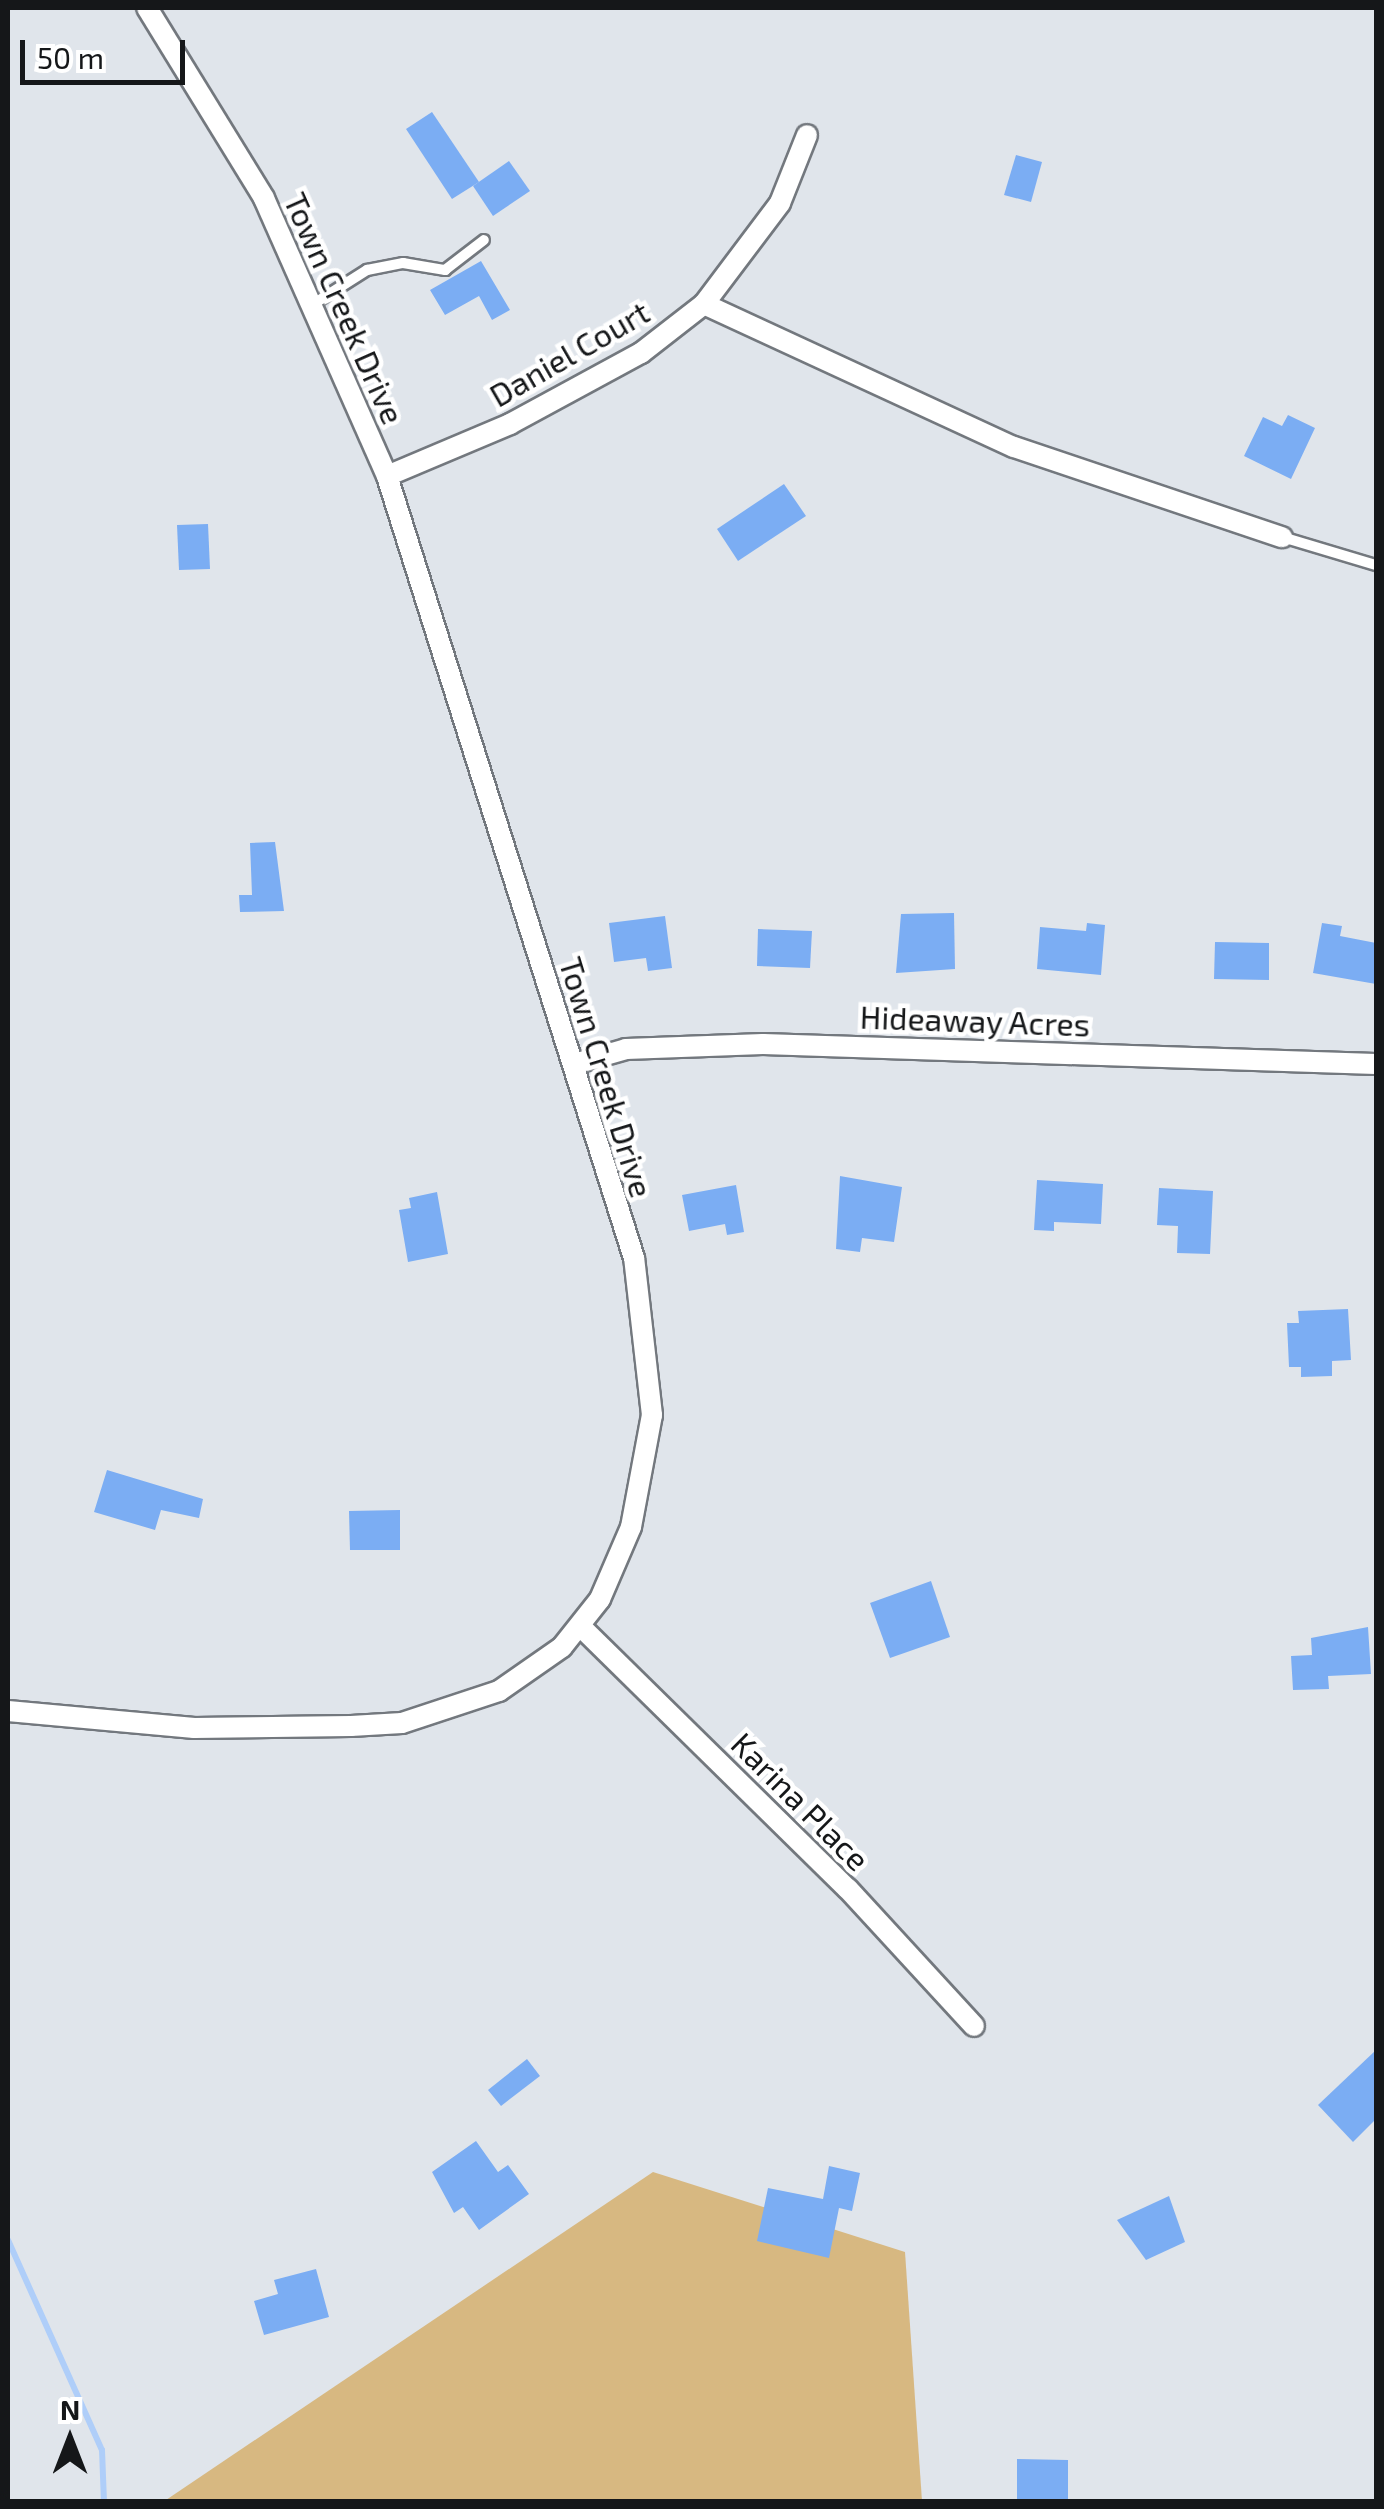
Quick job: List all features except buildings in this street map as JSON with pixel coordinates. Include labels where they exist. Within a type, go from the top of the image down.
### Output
[{"type":"street","name":"Town Creek Drive","points":[[8,1711],[194,1728],[402,1723],[500,1690],[580,1626],[631,1527],[651,1380],[634,1258],[387,476],[316,303],[264,198],[147,8]]},
{"type":"street","name":"Daniel Court","points":[[387,476],[559,398],[641,353],[704,304],[780,203],[808,135]]},
{"type":"street","points":[[704,304],[1014,447],[1282,537]]},
{"type":"street","name":"Hideaway Acres","points":[[574,1064],[626,1049],[764,1044],[1376,1064]]},
{"type":"street","name":"Karina Place","points":[[580,1626],[848,1890],[974,2026]]},
{"type":"lane","points":[[316,303],[367,270],[403,263],[445,270],[484,240]]},
{"type":"lane","points":[[1282,537],[1376,565]]},
{"type":"shaded area","points":[[653,2172],[905,2252],[922,2501],[163,2502]]},
{"type":"waterway","points":[[8,2240],[102,2450],[104,2502]]}]
